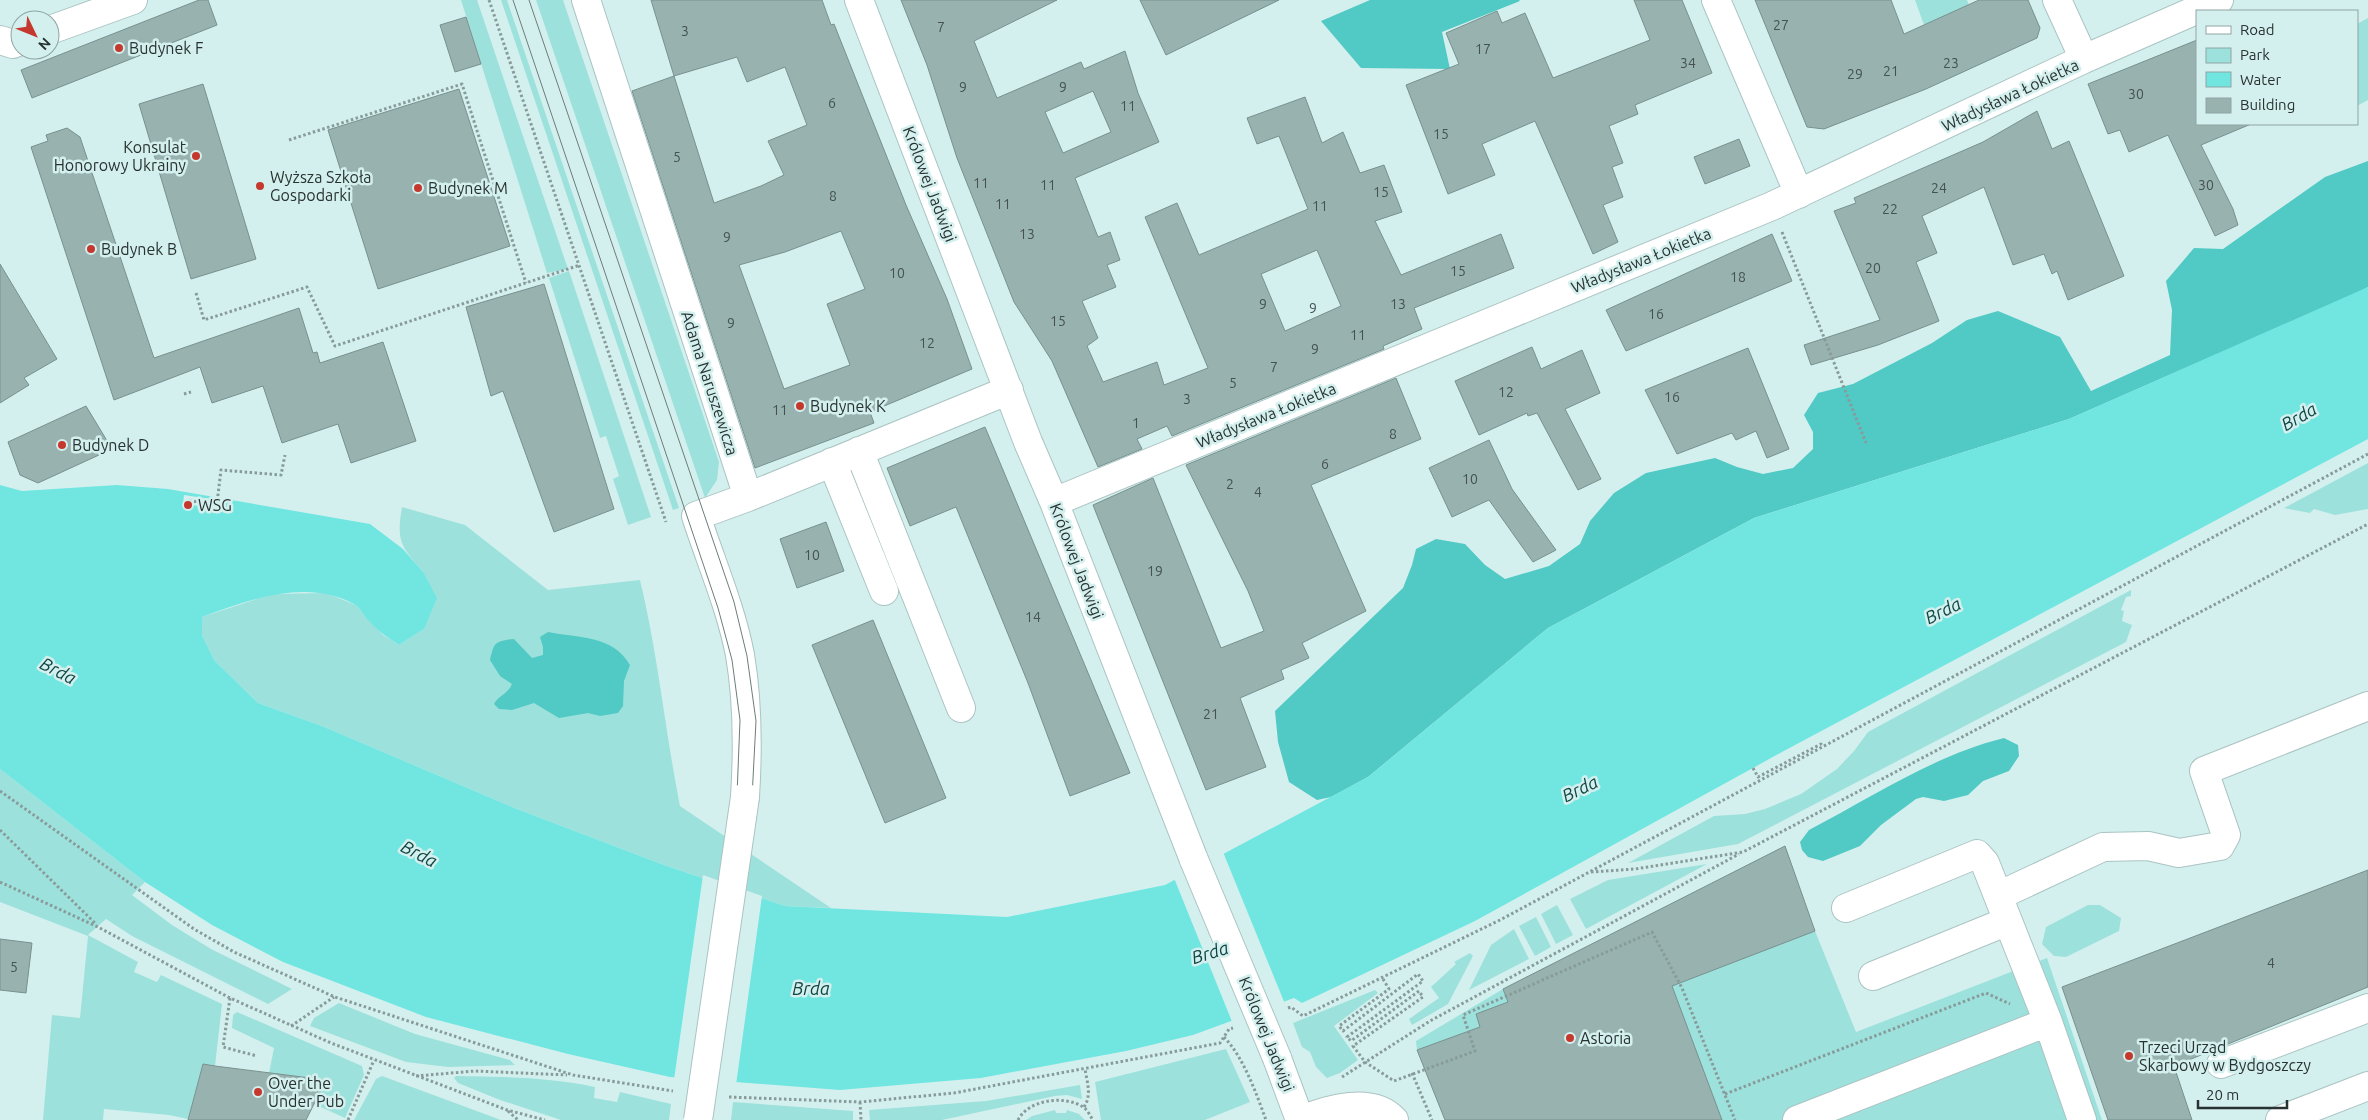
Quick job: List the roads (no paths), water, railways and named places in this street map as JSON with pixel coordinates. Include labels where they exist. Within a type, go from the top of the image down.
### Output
[{"type":"street","points":[[60,26],[133,0]]},
{"type":"street","name":"Adama Naruszewicza","points":[[586,0],[748,497]]},
{"type":"street","name":"Królowej Jadwigi","points":[[859,0],[1028,442],[1054,502],[1194,860],[1301,1120]]},
{"type":"street","points":[[1716,0],[1799,194]]},
{"type":"street","points":[[2057,0],[2084,60]]},
{"type":"street","name":"Władysława Łokietka","points":[[2196,10],[2219,0]]},
{"type":"street","name":"Władysława Łokietka","points":[[1054,502],[1772,206],[2084,60],[2196,10]]},
{"type":"street","points":[[698,1120],[746,797],[748,741],[740,654],[728,609],[696,516],[748,497],[1009,390]]},
{"type":"street","points":[[859,451],[961,708]]},
{"type":"street","points":[[832,462],[884,591]]},
{"type":"street","points":[[1998,896],[2103,847],[2148,846],[2179,853],[2220,846],[2226,835],[2204,771],[2368,706]]},
{"type":"street","points":[[1846,908],[1977,854],[1985,863],[2048,1022],[2073,1117]]},
{"type":"street","points":[[1873,976],[2008,921]]},
{"type":"street","points":[[2221,1064],[2368,1008]]},
{"type":"street","points":[[1797,1120],[2048,1022]]},
{"type":"street","points":[[2280,1120],[2368,1086]]},
{"type":"street","points":[[1301,1120],[1325,1110],[1356,1107],[1388,1113],[1394,1120]]},
{"type":"water","name":"Brda","points":[[2368,287],[2368,439],[1782,752],[1475,921],[1302,1003],[1294,998],[1193,1035],[1126,1051],[981,1078],[840,1090],[670,1077],[568,1054],[426,1017],[283,962],[212,925],[145,882],[0,769],[0,485],[22,491],[117,485],[168,489],[370,524],[403,549],[423,572],[437,598],[424,629],[399,645],[376,628],[354,604],[336,596],[317,593],[297,592],[278,594],[239,604],[202,617],[202,635],[214,660],[258,703],[322,726],[517,809],[664,865],[785,906],[1007,917],[1165,885],[1368,777],[1548,628],[1754,518],[2069,419]]},
{"type":"tram line","points":[[513,0],[718,608],[732,660],[740,720],[737,795],[691,1120]]},
{"type":"tram line","points":[[529,0],[734,602],[747,656],[756,721],[752,798],[706,1120]]},
{"type":"place","name":"Budynek F","points":[[119,48]]},
{"type":"place","name":"Konsulat Honorowy Ukrainy","points":[[196,156]]},
{"type":"place","name":"Wyższa Szkoła Gospodarki","points":[[260,186]]},
{"type":"place","name":"Budynek M","points":[[418,188]]},
{"type":"place","name":"Budynek B","points":[[91,249]]},
{"type":"place","name":"Budynek K","points":[[800,406]]},
{"type":"place","name":"Budynek D","points":[[62,445]]},
{"type":"place","name":"WSG","points":[[188,505]]},
{"type":"place","name":"Astoria","points":[[1570,1038]]},
{"type":"place","name":"Trzeci Urząd Skarbowy w Bydgoszczy","points":[[2129,1056]]},
{"type":"place","name":"Over the Under Pub","points":[[258,1092]]}]
